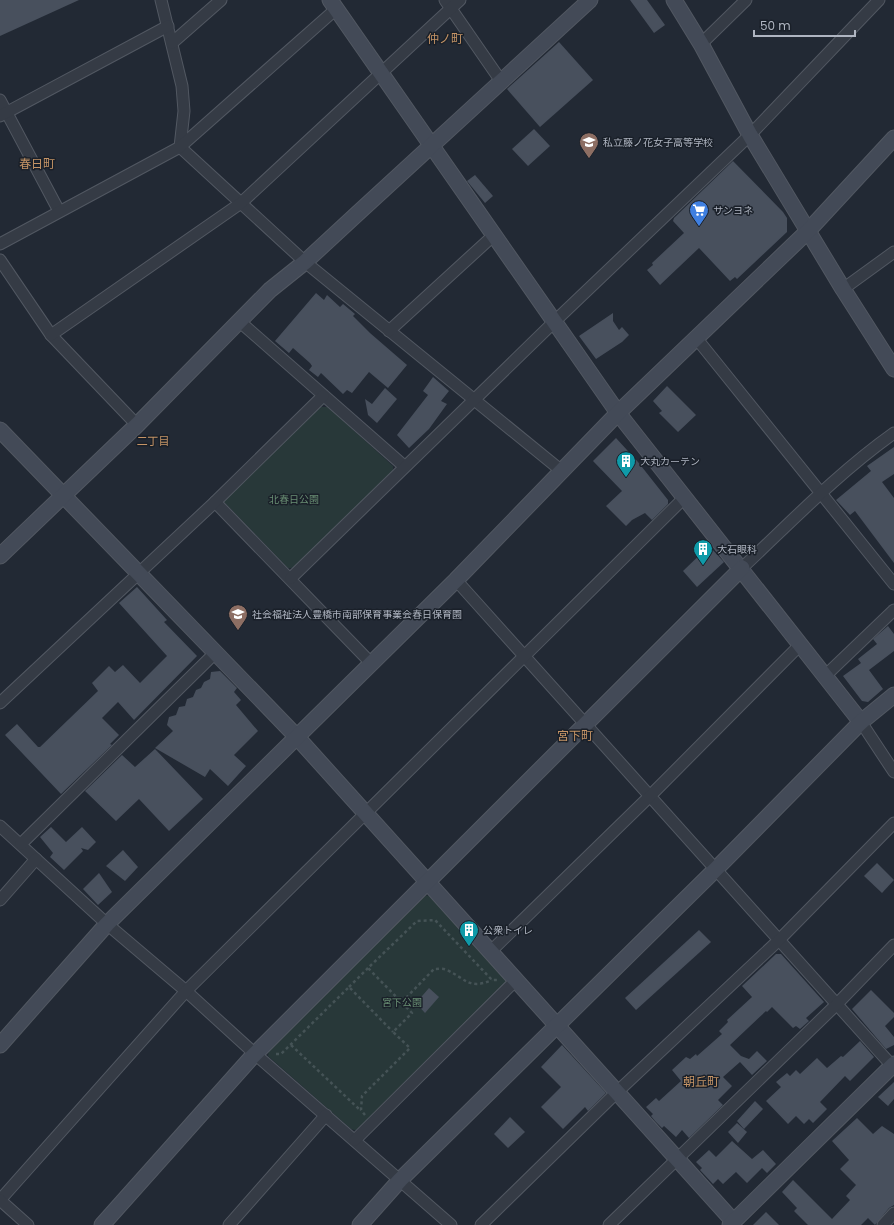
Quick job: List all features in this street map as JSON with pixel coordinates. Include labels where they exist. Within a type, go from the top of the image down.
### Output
[{"type":"street","points":[[160,0],[168,26],[182,86],[184,111],[180,147]]},
{"type":"street","points":[[172,43],[221,0]]},
{"type":"street","points":[[50,335],[241,202],[382,73],[448,4],[460,0]]},
{"type":"street","points":[[2,551],[137,425],[270,290],[305,262],[431,144],[590,0]]},
{"type":"street","points":[[674,0],[701,44],[750,135],[843,289],[890,354],[894,370]]},
{"type":"street","points":[[701,44],[746,0]]},
{"type":"street","points":[[290,578],[404,466],[750,135],[878,0]]},
{"type":"street","points":[[448,4],[501,81]]},
{"type":"street","points":[[0,244],[180,147],[333,5],[382,73],[618,413],[742,568],[861,722],[894,772]]},
{"type":"street","points":[[3,114],[168,26]]},
{"type":"street","points":[[0,100],[3,114],[59,211]]},
{"type":"street","points":[[0,1045],[107,924],[296,736],[456,580],[618,413],[697,339],[808,231],[894,138]]},
{"type":"street","points":[[180,147],[305,262],[562,472]]},
{"type":"street","points":[[389,331],[494,235]]},
{"type":"street","points":[[843,289],[894,252]]},
{"type":"street","points":[[0,260],[50,335],[137,425]]},
{"type":"street","points":[[238,321],[404,466]]},
{"type":"street","points":[[697,339],[894,584]]},
{"type":"street","points":[[0,702],[215,502],[323,396]]},
{"type":"street","points":[[0,430],[296,736],[616,1093],[677,1158],[733,1224],[893,1066],[456,580]]},
{"type":"street","points":[[102,1225],[255,1054],[585,723],[742,568],[821,494],[877,445],[894,433]]},
{"type":"street","points":[[28,1225],[0,1200],[186,991],[685,497]]},
{"type":"street","points":[[215,502],[371,663]]},
{"type":"street","points":[[825,676],[894,610]]},
{"type":"street","points":[[490,952],[650,796],[801,644]]},
{"type":"street","points":[[22,844],[215,652]]},
{"type":"street","points":[[360,1225],[400,1180],[716,869],[861,722],[894,695]]},
{"type":"street","points":[[481,1225],[616,1093],[779,940],[894,823]]},
{"type":"street","points":[[0,826],[22,844],[107,924],[186,991],[255,1054],[451,1225]]},
{"type":"street","points":[[0,900],[36,858]]},
{"type":"street","points":[[609,1225],[837,1004],[894,945]]},
{"type":"street","points":[[355,1140],[516,980]]},
{"type":"street","points":[[229,1225],[326,1115]]},
{"type":"street","points":[[883,1225],[894,1213]]},
{"type":"path","points":[[255,1054],[281,1054],[417,921],[436,920],[476,963]]},
{"type":"path","points":[[368,968],[412,1013],[393,1032]]},
{"type":"path","points":[[402,1002],[434,969],[446,969],[460,979],[481,985],[492,980]]},
{"type":"path","points":[[349,987],[410,1048],[362,1096],[361,1110]]},
{"type":"path","points":[[290,1044],[373,1123]]},
{"type":"green space","name":"北春日公園","points":[[320,407],[328,407],[393,466],[393,470],[295,568],[288,568],[224,502],[223,498]]},
{"type":"green space","name":"宮下公園","points":[[424,895],[429,896],[505,979],[505,986],[358,1131],[351,1129],[268,1056],[269,1049]]},
{"type":"building","points":[[0,0],[79,0],[0,36]]},
{"type":"building","points":[[630,0],[647,0],[665,25],[654,33]]},
{"type":"building","points":[[559,42],[593,80],[540,127],[507,89]]},
{"type":"building","points":[[534,129],[550,146],[528,166],[512,149]]},
{"type":"building","points":[[733,161],[783,212],[787,218],[787,232],[737,279],[735,277],[730,281],[699,248],[660,285],[647,270],[653,265],[652,263],[684,233],[673,221],[674,218]]},
{"type":"building","points":[[475,175],[493,196],[485,203],[467,181]]},
{"type":"building","points":[[316,293],[324,300],[327,295],[340,307],[343,304],[355,314],[353,316],[370,333],[407,365],[388,388],[369,372],[352,393],[347,390],[343,394],[321,373],[318,377],[309,370],[312,366],[310,363],[293,348],[289,353],[275,341]]},
{"type":"building","points":[[613,313],[613,321],[619,330],[622,327],[629,335],[622,342],[596,359],[579,336]]},
{"type":"building","points":[[433,377],[449,391],[441,401],[447,404],[429,429],[409,448],[397,435],[428,395],[423,391]]},
{"type":"building","points":[[667,386],[696,415],[678,432],[659,413],[662,411],[653,401]]},
{"type":"building","points":[[385,388],[397,399],[377,423],[368,415],[365,399],[372,404]]},
{"type":"building","name":"大丸カーテン","points":[[616,438],[638,462],[668,500],[668,504],[652,520],[645,513],[632,520],[626,526],[606,506],[622,491],[593,461]]},
{"type":"building","points":[[894,447],[894,474],[882,482],[894,498],[894,563],[855,511],[850,515],[836,500],[871,471],[867,466]]},
{"type":"building","name":"大石眼科","points":[[709,546],[724,562],[697,587],[683,571]]},
{"type":"building","points":[[137,587],[167,620],[164,622],[197,656],[134,720],[118,702],[102,718],[119,735],[110,744],[112,745],[61,794],[5,735],[17,724],[38,747],[40,747],[98,691],[92,683],[109,666],[115,672],[123,665],[140,683],[167,656],[119,603]]},
{"type":"building","points":[[888,626],[894,634],[894,651],[869,670],[883,689],[868,702],[862,701],[843,676],[861,663],[858,659],[877,644],[873,639]]},
{"type":"building","points":[[220,671],[237,688],[234,692],[241,700],[236,705],[258,731],[234,755],[246,766],[228,786],[210,769],[205,777],[155,748],[173,731],[167,725],[169,717],[176,715],[179,707],[185,706],[187,699],[193,697],[196,690],[201,688],[204,682],[210,679],[211,672]]},
{"type":"building","points":[[155,749],[203,799],[169,831],[139,799],[116,821],[85,791],[122,755],[135,767]]},
{"type":"building","points":[[51,827],[66,842],[82,827],[96,842],[88,850],[81,848],[83,851],[64,870],[50,857],[53,853],[40,837]]},
{"type":"building","points":[[123,850],[138,867],[125,881],[106,866]]},
{"type":"building","points":[[877,863],[894,880],[882,893],[864,876]]},
{"type":"building","points":[[99,873],[112,892],[98,905],[83,889]]},
{"type":"building","points":[[699,930],[711,942],[636,1010],[625,998]]},
{"type":"building","points":[[776,954],[781,954],[824,1002],[806,1018],[809,1021],[800,1029],[796,1026],[793,1028],[772,1007],[767,1012],[766,1011],[730,1045],[741,1056],[749,1059],[757,1051],[767,1061],[752,1075],[740,1062],[723,1077],[732,1086],[718,1100],[723,1105],[689,1138],[682,1130],[676,1137],[664,1126],[662,1128],[655,1121],[651,1116],[653,1114],[646,1107],[656,1098],[659,1101],[681,1081],[672,1070],[686,1057],[690,1059],[696,1054],[697,1056],[722,1034],[719,1031],[728,1022],[727,1020],[752,997],[742,986]]},
{"type":"building","points":[[429,988],[439,997],[425,1013],[416,1003]]},
{"type":"building","points":[[871,990],[894,1013],[894,1017],[885,1026],[894,1037],[894,1045],[886,1049],[852,1009]]},
{"type":"building","points":[[860,1041],[874,1057],[850,1081],[845,1076],[820,1102],[827,1109],[813,1123],[809,1119],[804,1124],[796,1116],[788,1124],[766,1101],[781,1087],[776,1082],[787,1073],[790,1076],[796,1070],[800,1074],[817,1058],[827,1068],[841,1056],[843,1057]]},
{"type":"building","points":[[562,1045],[606,1093],[588,1111],[585,1107],[563,1129],[541,1107],[561,1087],[541,1067]]},
{"type":"building","points":[[894,1082],[894,1099],[888,1106],[878,1097]]},
{"type":"building","points":[[755,1101],[763,1109],[744,1129],[737,1121]]},
{"type":"building","points":[[510,1117],[525,1132],[508,1148],[494,1134]]},
{"type":"building","points":[[857,1118],[873,1134],[882,1126],[894,1134],[894,1205],[889,1208],[875,1225],[868,1218],[861,1225],[808,1225],[794,1211],[797,1208],[782,1192],[793,1180],[832,1219],[850,1200],[846,1196],[856,1185],[840,1169],[849,1160],[832,1141]]},
{"type":"building","points":[[737,1123],[747,1132],[738,1143],[728,1132]]},
{"type":"building","points":[[732,1141],[752,1159],[763,1150],[776,1164],[767,1173],[762,1168],[747,1183],[736,1172],[723,1184],[718,1179],[713,1184],[700,1170],[702,1168],[696,1162],[709,1150],[716,1157]]},
{"type":"building","points":[[766,1212],[779,1225],[753,1225]]},
{"type":"place","name":"私立藤ノ花女子高等学校","points":[[589,159]]},
{"type":"place","name":"サンヨネ","points":[[699,227]]},
{"type":"place","name":"大丸カーテン","points":[[626,478]]},
{"type":"place","name":"大石眼科","points":[[703,566]]},
{"type":"place","name":"社会福祉法人豊橋市南部保育事業会春日保育園","points":[[238,631]]},
{"type":"place","name":"公衆トイレ","points":[[469,947]]},
{"type":"district","name":"仲ノ町","points":[[445,38]]},
{"type":"district","name":"春日町","points":[[37,163]]},
{"type":"district","name":"二丁目","points":[[153,441]]},
{"type":"district","name":"宮下町","points":[[575,735]]},
{"type":"district","name":"朝丘町","points":[[701,1081]]}]
